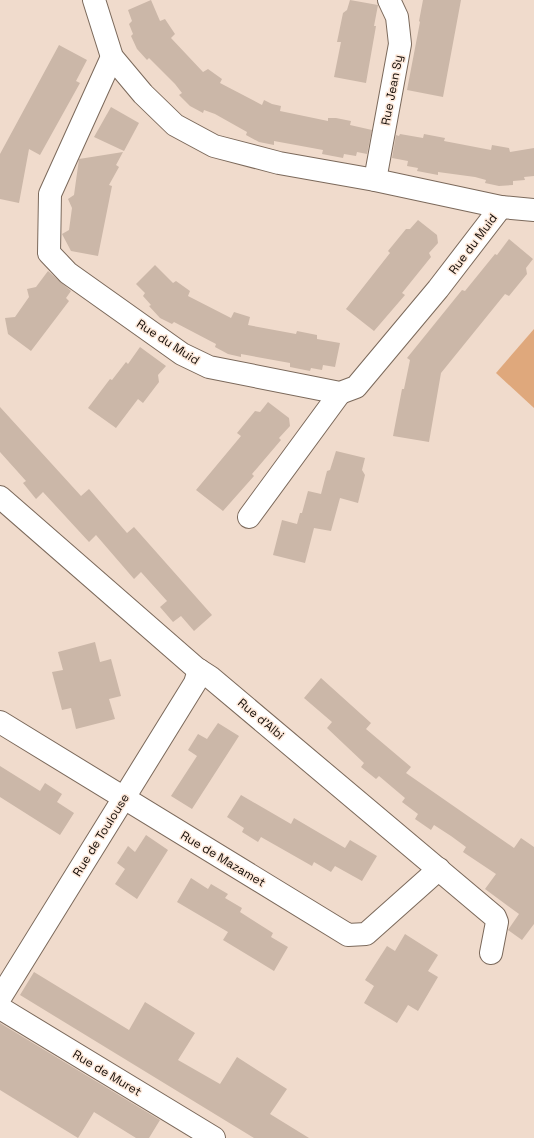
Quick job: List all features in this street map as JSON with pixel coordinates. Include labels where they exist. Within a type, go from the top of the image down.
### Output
[{"type":"street","name":"Rue du Muid","points":[[94,0],[112,57],[143,94],[175,125],[214,146],[279,163],[375,180],[501,207],[534,210]]},
{"type":"street","name":"Rue Jean Sy","points":[[375,180],[400,44],[397,17],[389,0]]},
{"type":"street","name":"Rue du Muid","points":[[112,57],[50,194],[49,254],[68,273],[182,354],[208,367],[340,393],[356,387],[438,289],[501,207]]},
{"type":"street","points":[[249,517],[340,393]]},
{"type":"street","name":"Rue d'Albi","points":[[0,497],[198,670],[210,677],[495,917],[497,922],[491,953]]},
{"type":"street","name":"Rue de Toulouse","points":[[0,998],[195,683],[198,670]]},
{"type":"street","name":"Rue de Mazamet","points":[[0,722],[348,935],[366,934],[439,869]]},
{"type":"street","name":"Rue de Muret","points":[[0,1008],[214,1138]]},
{"type":"shaded area","points":[[534,329],[534,408],[496,373]]},
{"type":"building","points":[[151,0],[160,21],[165,19],[175,34],[171,38],[203,72],[208,69],[222,79],[220,83],[262,105],[264,100],[281,106],[280,111],[328,121],[328,118],[336,118],[351,121],[350,125],[372,130],[367,154],[357,152],[356,156],[344,154],[343,158],[322,154],[323,150],[274,141],[274,145],[259,142],[246,135],[247,132],[215,114],[204,110],[203,113],[190,106],[179,95],[182,93],[175,84],[149,58],[147,60],[137,49],[131,36],[133,34],[129,24],[132,21],[128,10]]},
{"type":"building","points":[[350,0],[378,5],[374,26],[376,26],[366,83],[334,77],[341,42],[337,42],[343,13],[347,10]]},
{"type":"building","points":[[423,0],[461,0],[443,97],[407,90]]},
{"type":"building","points":[[59,45],[87,60],[76,81],[80,83],[40,155],[29,149],[19,203],[0,199],[0,154]]},
{"type":"building","points":[[111,107],[139,123],[124,151],[94,137]]},
{"type":"building","points":[[400,134],[423,138],[424,134],[445,138],[444,141],[491,150],[492,145],[509,148],[510,152],[534,148],[534,176],[524,177],[525,180],[513,181],[513,185],[499,186],[485,183],[486,180],[475,177],[438,172],[438,175],[417,171],[418,168],[407,166],[408,161],[392,158],[396,135],[399,136]]},
{"type":"building","points":[[123,152],[116,165],[119,167],[109,185],[112,186],[98,256],[71,251],[62,234],[69,230],[72,208],[68,199],[74,195],[79,159]]},
{"type":"building","points":[[418,220],[437,235],[438,243],[429,253],[431,257],[402,293],[405,295],[374,331],[346,309],[390,253],[388,251],[406,229],[410,229]]},
{"type":"building","points":[[509,239],[533,259],[526,268],[527,274],[509,296],[505,294],[441,373],[429,442],[393,436],[402,389],[404,389],[410,360],[407,358],[462,290],[465,291]]},
{"type":"building","points":[[155,265],[173,283],[176,281],[190,291],[188,296],[231,318],[234,312],[250,317],[248,325],[296,334],[297,331],[317,335],[317,339],[340,343],[335,367],[323,365],[322,370],[311,368],[310,371],[290,367],[290,363],[241,354],[241,357],[228,354],[215,347],[216,344],[174,322],[172,324],[160,318],[149,306],[151,305],[143,296],[145,293],[136,284]]},
{"type":"building","points":[[48,271],[71,291],[66,298],[69,301],[31,351],[8,334],[5,318],[15,317],[29,297],[27,289],[36,287]]},
{"type":"building","points":[[140,347],[166,366],[158,375],[159,382],[143,403],[138,399],[116,428],[88,408],[110,379],[112,380],[126,362],[128,364]]},
{"type":"building","points":[[268,402],[289,418],[290,426],[279,438],[281,440],[252,474],[254,476],[223,511],[196,490],[241,436],[237,433],[255,411],[260,412]]},
{"type":"building","points":[[0,407],[81,496],[89,489],[127,533],[134,527],[212,615],[194,631],[181,616],[173,622],[160,607],[167,601],[141,572],[134,579],[96,535],[89,542],[43,492],[36,499],[23,483],[26,481],[0,452]]},
{"type":"building","points":[[336,451],[365,458],[362,470],[365,475],[358,503],[340,498],[331,531],[314,528],[305,563],[273,555],[282,520],[297,524],[300,513],[302,513],[308,491],[321,494],[327,471],[330,470]]},
{"type":"building","points":[[95,642],[100,662],[111,659],[121,696],[109,699],[115,719],[76,729],[71,708],[62,710],[52,672],[63,670],[58,652]]},
{"type":"building","points":[[321,678],[371,723],[366,729],[411,767],[406,773],[514,848],[521,838],[534,847],[534,924],[522,940],[508,930],[519,914],[485,889],[496,874],[463,852],[466,847],[451,836],[434,825],[431,830],[415,819],[418,814],[402,802],[405,798],[379,776],[376,779],[361,767],[364,763],[327,728],[332,722],[304,698]]},
{"type":"building","points":[[218,723],[239,736],[192,809],[171,796],[197,756],[188,750],[198,734],[207,739]]},
{"type":"building","points":[[0,766],[40,791],[45,783],[62,794],[57,802],[74,813],[60,835],[0,797]]},
{"type":"building","points":[[241,795],[291,824],[294,818],[345,848],[350,840],[377,856],[362,881],[335,866],[331,872],[314,862],[312,866],[261,837],[258,842],[242,832],[244,828],[227,817]]},
{"type":"building","points":[[146,835],[168,850],[137,899],[115,884],[125,869],[117,863],[128,846],[135,852]]},
{"type":"building","points":[[191,878],[208,889],[211,884],[228,894],[225,898],[242,908],[240,912],[273,933],[271,937],[288,947],[274,971],[223,940],[228,932],[177,902]]},
{"type":"building","points":[[405,934],[438,955],[428,971],[438,977],[418,1011],[408,1005],[397,1023],[364,1003],[374,986],[365,980],[387,946],[395,951]]},
{"type":"building","points":[[34,972],[129,1030],[145,1002],[195,1033],[178,1060],[220,1084],[237,1057],[287,1089],[270,1114],[309,1138],[254,1138],[20,995]]},
{"type":"building","points":[[0,1023],[160,1120],[149,1138],[136,1138],[94,1112],[78,1138],[0,1090]]}]
